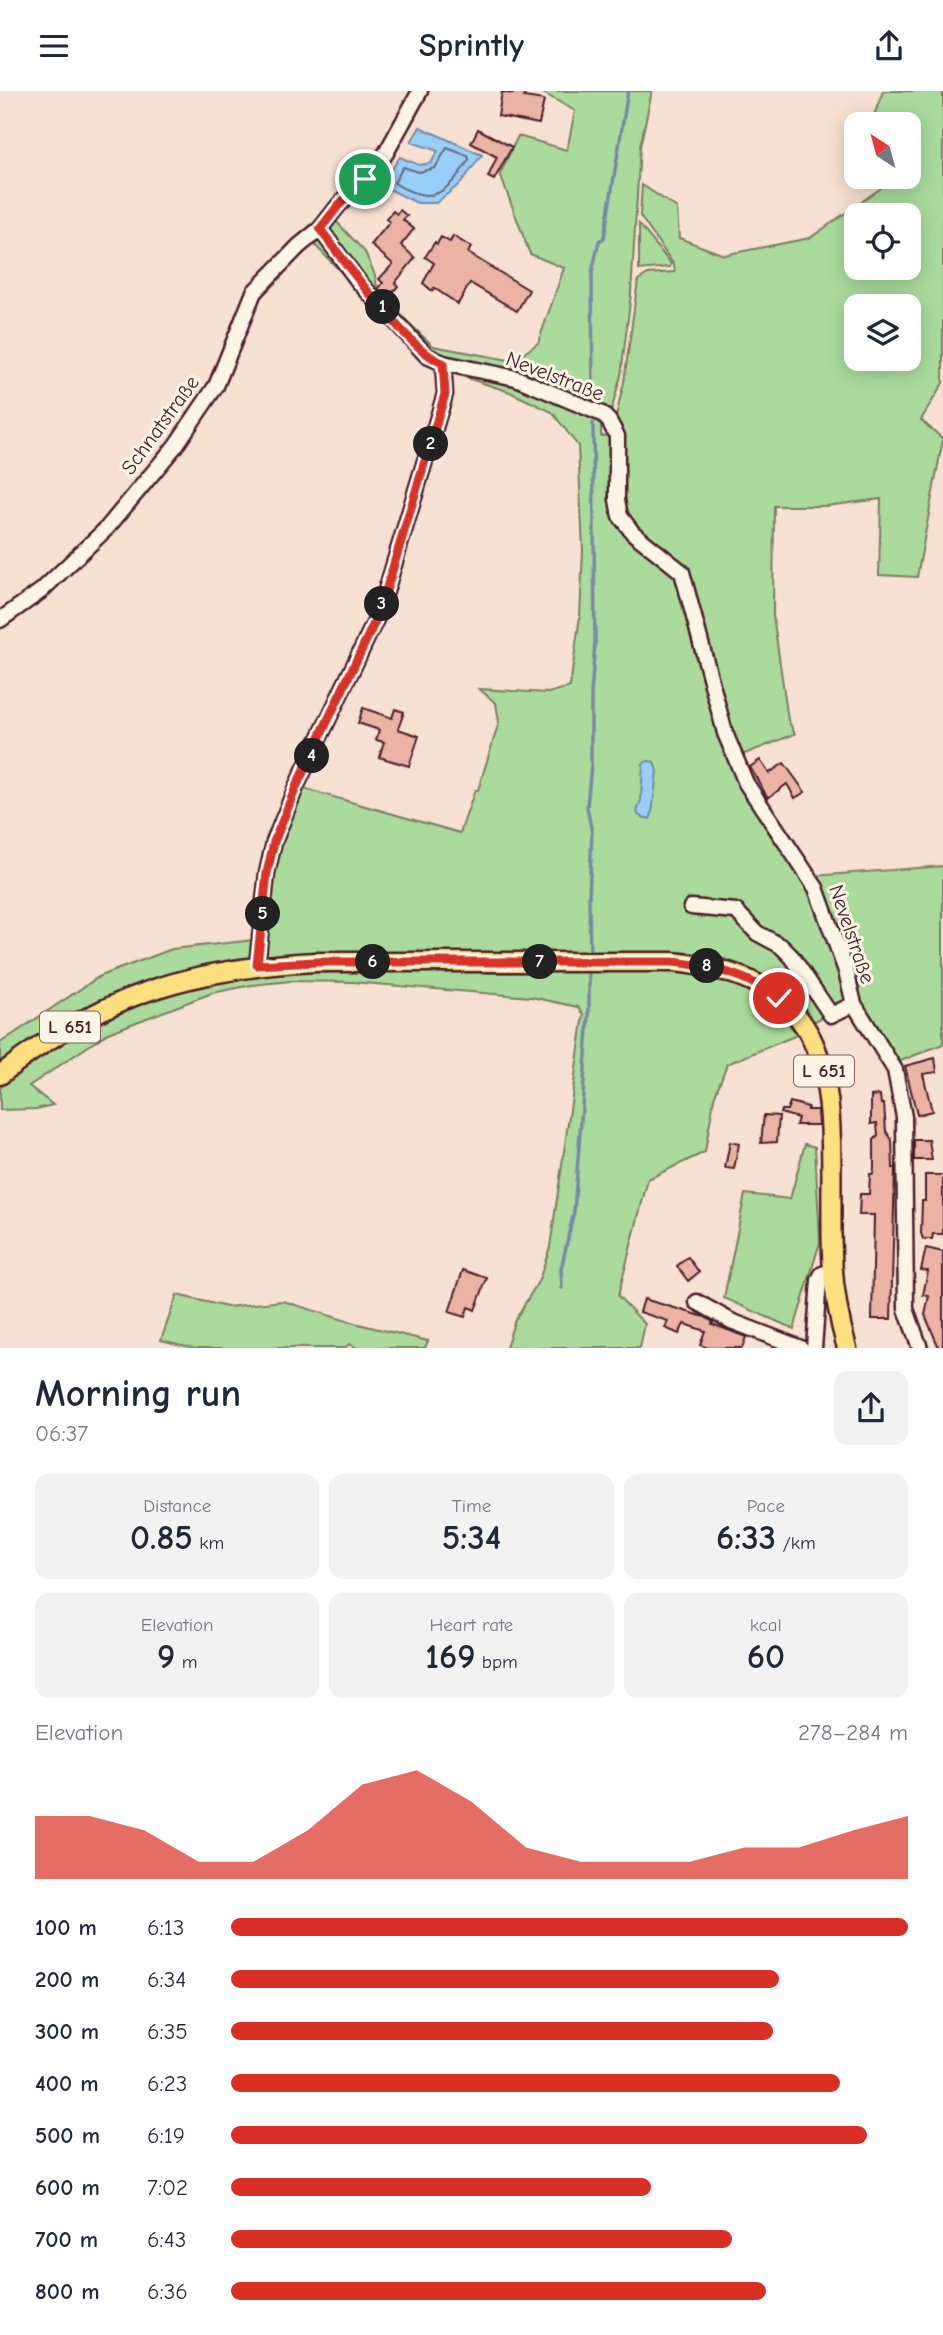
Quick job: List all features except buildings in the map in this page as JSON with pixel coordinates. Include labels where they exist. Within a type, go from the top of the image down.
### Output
[{"type":"main road","name":"L 651","points":[[0,1075],[66,1029],[105,1008],[188,978],[257,965],[316,962],[673,962],[721,969],[765,988],[794,1013],[818,1052],[826,1078],[831,1123],[833,1272],[839,1321],[847,1348]]},
{"type":"street","points":[[320,229],[386,153],[420,91]]},
{"type":"street","name":"Nevelstraße","points":[[320,229],[359,282],[427,356],[443,363],[516,378],[602,414],[614,428],[617,436],[617,500],[620,516],[633,533],[682,572],[725,733],[746,783],[816,888],[846,971],[853,1004],[895,1070],[904,1117],[906,1309],[920,1348]]},
{"type":"street","name":"Schnatstraße","points":[[0,621],[41,591],[107,528],[176,445],[216,386],[250,297],[292,253],[320,229]]},
{"type":"street","points":[[257,965],[267,873],[274,842],[296,787],[380,611],[445,394],[443,363]]},
{"type":"street","name":"Nevelstraße","points":[[691,907],[736,911],[757,933],[781,946],[792,957],[831,1014],[853,1004]]},
{"type":"street","points":[[814,1348],[819,1280],[822,1274],[833,1272]]},
{"type":"street","points":[[696,1302],[731,1321],[801,1348]]},
{"type":"green space","points":[[540,91],[652,91],[640,147],[631,293],[621,375],[610,415],[601,422],[601,436],[618,436],[615,421],[624,382],[638,280],[648,274],[675,272],[674,265],[640,216],[642,185],[677,208],[679,238],[724,255],[810,238],[844,214],[844,280],[921,280],[921,203],[860,203],[880,189],[921,189],[921,112],[875,112],[883,91],[943,91],[943,383],[921,420],[943,439],[917,577],[879,575],[881,499],[826,506],[774,506],[773,615],[788,720],[795,734],[740,756],[727,733],[680,574],[722,734],[814,876],[943,866],[943,1044],[898,1062],[856,1001],[813,1022],[782,991],[752,970],[717,957],[673,952],[674,972],[713,976],[750,990],[775,1008],[797,1035],[727,1064],[714,1098],[705,1152],[648,1179],[618,1296],[645,1324],[640,1348],[506,1348],[514,1322],[539,1280],[550,1247],[584,1014],[578,1007],[531,997],[352,982],[290,981],[252,985],[212,993],[108,1033],[29,1086],[53,1105],[36,1109],[0,1110],[0,1088],[58,1046],[122,1012],[193,987],[248,977],[303,973],[579,972],[578,952],[539,952],[535,955],[314,952],[236,959],[187,969],[140,985],[62,1020],[0,1065],[0,1043],[100,976],[172,949],[265,939],[269,881],[298,787],[460,833],[475,790],[478,790],[499,722],[496,703],[479,689],[548,693],[570,687],[580,616],[583,551],[578,446],[552,412],[510,392],[455,374],[426,361],[314,244],[321,230],[334,219],[365,252],[375,275],[378,293],[433,346],[514,361],[538,343],[564,268],[530,254],[500,174],[518,136],[567,150],[575,111]]},
{"type":"green space","points":[[639,224],[671,264],[670,267],[639,270]]},
{"type":"green space","points":[[805,1144],[815,1147],[820,1242],[794,1329],[724,1298],[745,1194],[790,1199]]},
{"type":"green space","points":[[177,1295],[227,1307],[283,1301],[350,1322],[428,1341],[425,1348],[357,1348],[349,1344],[345,1348],[194,1348],[161,1340]]},
{"type":"water","points":[[420,127],[482,155],[461,183],[436,203],[417,203],[381,185],[400,157],[419,165],[431,163],[438,151],[411,142]]},
{"type":"water","points":[[647,761],[654,762],[657,771],[650,819],[639,816],[637,812],[641,800],[643,764]]},
{"type":"waterway","points":[[593,402],[592,273],[599,241],[604,238],[628,91]]},
{"type":"waterway","points":[[590,958],[592,833],[587,807],[595,643],[593,423]]},
{"type":"waterway","points":[[562,1288],[561,1269],[574,1211],[589,1016],[589,969]]},
{"type":"route","points":[[365,179],[320,229],[359,282],[427,356],[443,363],[446,388],[380,611],[320,742],[296,787],[274,842],[267,873],[257,965],[316,962],[673,962],[721,969],[751,980],[779,998]]}]
